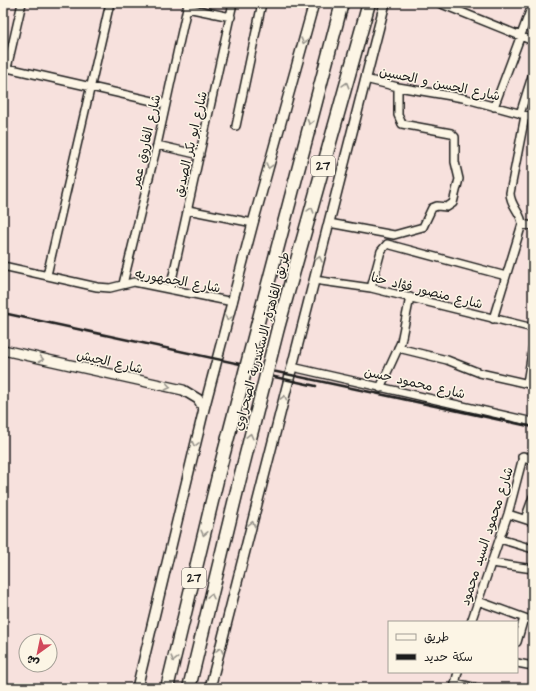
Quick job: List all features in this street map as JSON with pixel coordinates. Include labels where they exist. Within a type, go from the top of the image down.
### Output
[{"type":"highway","name":"طريق القاهرة, الاسكندرية الصحراوي","points":[[167,688],[220,468],[342,3]]},
{"type":"highway","name":"طريق القاهرة, الاسكندرية الصحراوي","points":[[188,688],[278,328],[369,3]]},
{"type":"street","points":[[22,3],[5,68],[166,104]]},
{"type":"street","points":[[47,275],[110,3]]},
{"type":"street","name":"شارع ابو بكر الصديق","points":[[170,289],[231,17],[232,3]]},
{"type":"street","points":[[236,126],[262,3]]},
{"type":"street","points":[[137,688],[204,409],[253,223],[314,3]]},
{"type":"street","points":[[210,688],[385,3]]},
{"type":"street","points":[[439,3],[533,41]]},
{"type":"street","points":[[494,107],[533,3]]},
{"type":"street","points":[[188,5],[231,17]]},
{"type":"street","name":"شارع الفاروق عمر","points":[[123,284],[157,145],[188,5]]},
{"type":"street","points":[[493,319],[522,224],[520,216],[512,205],[510,193],[523,115],[533,73]]},
{"type":"street","name":"شارع الحسن و الحسين","points":[[365,79],[398,87],[463,98],[533,117]]},
{"type":"street","points":[[329,222],[394,235],[423,227],[432,208],[437,206],[446,207],[453,203],[458,179],[455,162],[455,137],[451,133],[402,124],[398,115],[398,87]]},
{"type":"street","points":[[157,145],[200,155]]},
{"type":"street","points":[[188,210],[253,223]]},
{"type":"street","points":[[522,224],[533,226]]},
{"type":"street","points":[[371,288],[381,251],[387,244],[506,276]]},
{"type":"street","name":"شارع الجمهوريه","points":[[3,266],[103,288],[134,282],[232,302]]},
{"type":"street","name":"شارع منصور فؤاد حنا","points":[[314,280],[371,288],[533,328]]},
{"type":"street","points":[[380,388],[398,348],[410,297]]},
{"type":"street","points":[[398,348],[448,360],[480,373],[530,384],[533,346]]},
{"type":"street","name":"شارع الجيش","points":[[3,350],[183,390],[198,399],[204,409]]},
{"type":"street","name":"شارع محمود حسن","points":[[292,366],[380,388],[533,422]]},
{"type":"street","points":[[523,457],[533,460]]},
{"type":"street","name":"شارع محمود السيد محمود","points":[[471,621],[508,514],[523,457]]},
{"type":"street","points":[[525,519],[533,497]]},
{"type":"street","points":[[508,514],[533,522]]},
{"type":"street","points":[[500,539],[533,549]]},
{"type":"street","points":[[492,564],[533,569]]},
{"type":"street","points":[[478,601],[533,621]]},
{"type":"street","points":[[518,639],[524,618]]},
{"type":"street","points":[[518,663],[533,666]]},
{"type":"street","points":[[458,673],[455,686],[477,688]]},
{"type":"railway","points":[[3,313],[533,427]]},
{"type":"railway","points":[[261,374],[316,386]]}]
